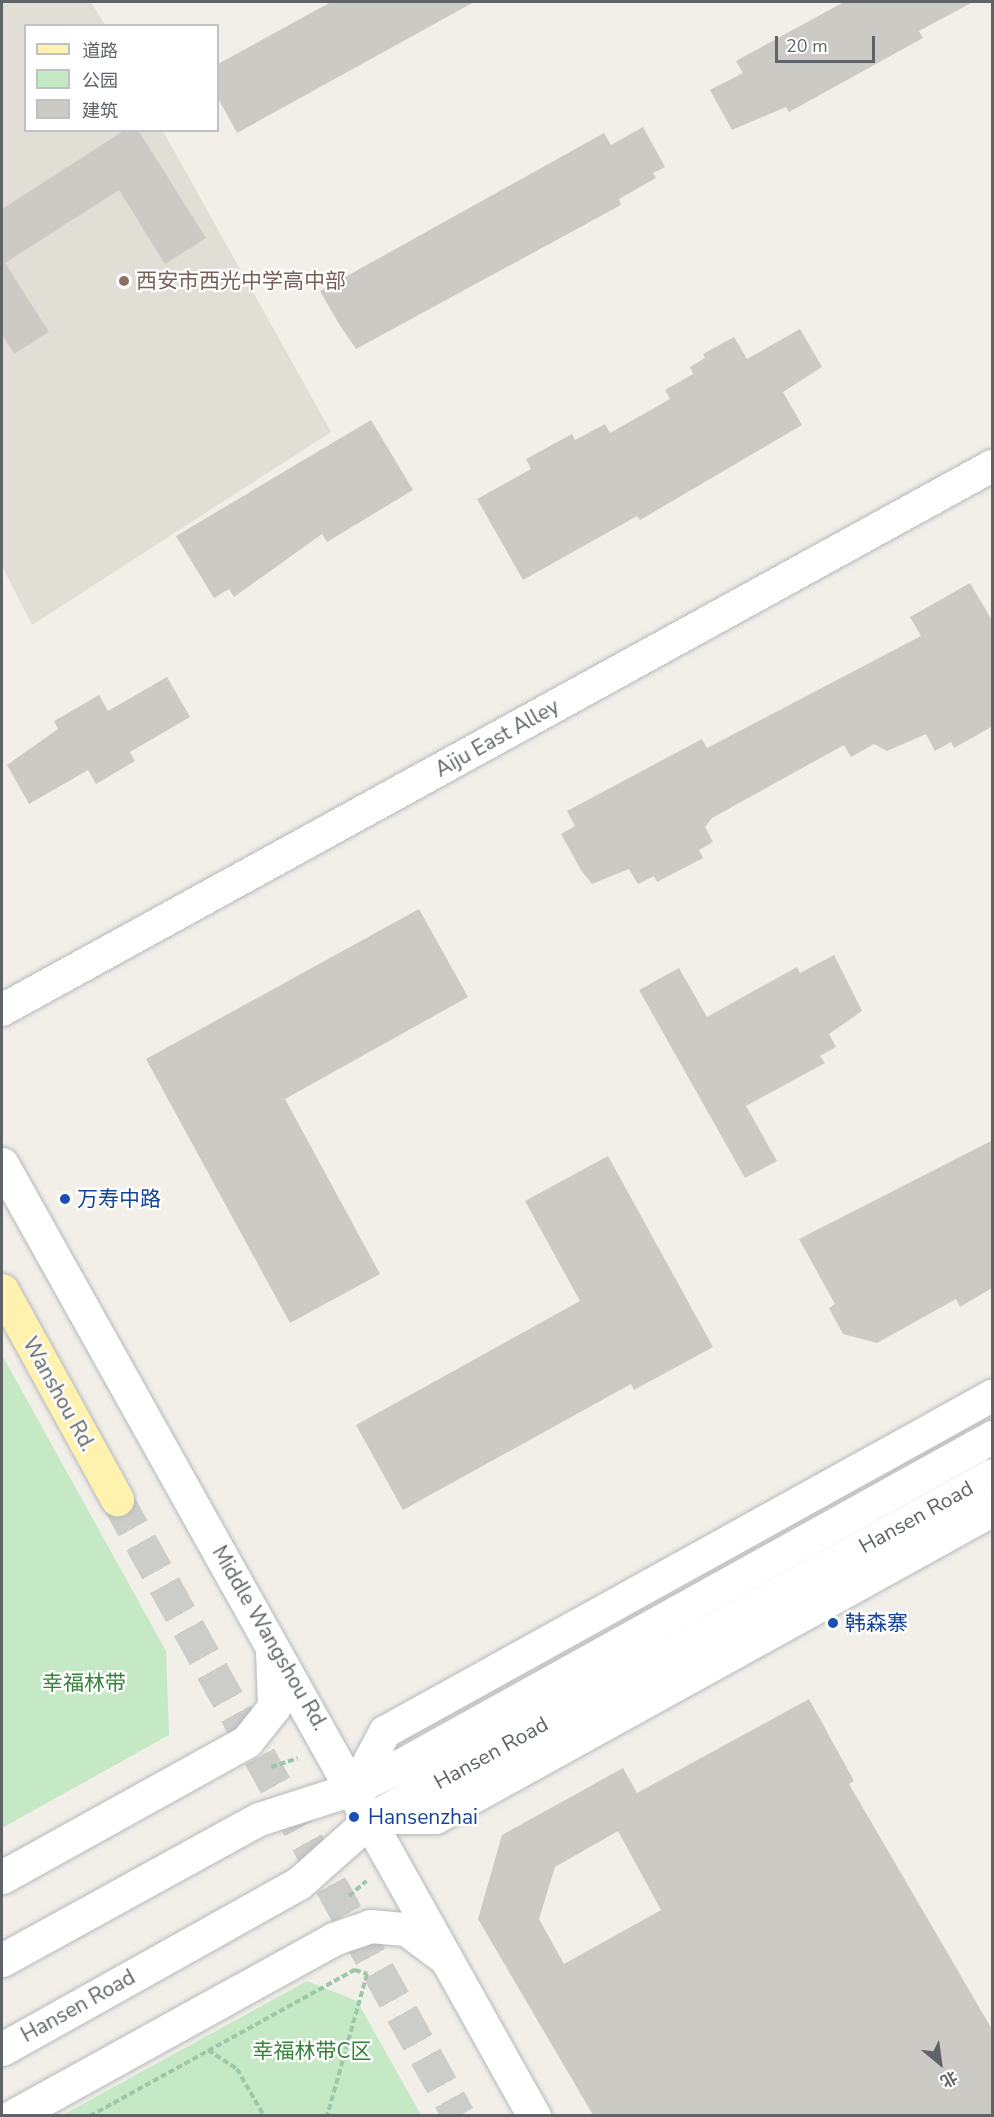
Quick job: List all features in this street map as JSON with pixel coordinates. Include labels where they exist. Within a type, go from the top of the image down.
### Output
[{"type":"main road","name":"Middle Wangshou Rd.","points":[[2,1164],[372,1818],[534,2115]]},
{"type":"main road","name":"Wanshou Rd.","points":[[2,1290],[117,1498]]},
{"type":"main road","name":"Hansen Road","points":[[2,1960],[259,1820],[355,1788],[993,1437]]},
{"type":"main road","name":"Hansen Road","points":[[2,2049],[299,1883],[372,1818],[993,1475]]},
{"type":"main road","points":[[2,1877],[247,1741],[274,1707],[278,1681],[270,1638]]},
{"type":"main road","points":[[13,2115],[333,1939],[370,1926],[406,1929],[434,1946],[455,1972]]},
{"type":"street","name":"Aiju East Alley","points":[[2,1010],[993,466]]},
{"type":"street","points":[[355,1788],[385,1732],[993,1396]]},
{"type":"street","points":[[372,1818],[436,1818],[993,1510]]},
{"type":"path","points":[[90,2115],[355,1970],[367,1974],[327,2115]]},
{"type":"path","points":[[208,2050],[237,2069],[264,2115]]},
{"type":"shaded area","name":"西安市西光中学高中部","points":[[2,2],[91,2],[104,24],[24,24],[24,132],[164,132],[331,432],[32,625],[2,566]]},
{"type":"green space","name":"幸福林带","points":[[2,1355],[166,1651],[169,1735],[2,1828]]},
{"type":"green space","name":"幸福林带C区","points":[[307,1981],[357,2001],[421,2115],[63,2115]]},
{"type":"building","points":[[331,2],[474,2],[237,133],[219,100],[219,63]]},
{"type":"building","points":[[844,2],[973,2],[919,31],[923,38],[789,112],[786,107],[732,130],[710,90],[743,73],[736,61]]},
{"type":"building","points":[[643,127],[665,167],[653,173],[656,178],[619,199],[621,205],[356,349],[320,291],[604,133],[611,145]]},
{"type":"building","points":[[122,132],[139,132],[206,238],[165,264],[119,190],[5,263],[49,332],[14,354],[2,334],[2,209]]},
{"type":"building","points":[[800,329],[822,367],[783,392],[802,425],[640,520],[637,516],[523,580],[477,499],[531,469],[526,459],[572,434],[575,440],[605,424],[610,433],[670,399],[665,390],[693,374],[690,367],[705,358],[703,354],[734,337],[747,359]]},
{"type":"building","points":[[371,420],[413,490],[327,542],[322,534],[234,597],[229,589],[214,598],[176,536]]},
{"type":"building","points":[[970,583],[993,622],[993,726],[954,748],[951,742],[935,751],[926,734],[887,751],[874,744],[851,757],[844,745],[712,818],[705,827],[713,842],[699,850],[703,858],[657,882],[654,876],[638,884],[629,869],[592,884],[581,870],[561,834],[575,826],[567,811],[702,739],[707,748],[921,636],[910,617]]},
{"type":"building","points":[[167,677],[190,717],[130,752],[135,761],[96,784],[88,770],[29,804],[7,765],[58,729],[54,721],[99,695],[108,711]]},
{"type":"building","points":[[419,909],[468,997],[285,1099],[380,1274],[290,1323],[146,1059]]},
{"type":"building","points":[[834,955],[862,1011],[829,1034],[836,1047],[820,1056],[825,1063],[746,1106],[777,1161],[745,1178],[639,990],[679,968],[707,1017],[797,967],[800,973]]},
{"type":"building","points":[[993,1140],[992,1288],[960,1307],[956,1299],[877,1343],[843,1334],[829,1308],[835,1304],[799,1239]]},
{"type":"building","points":[[608,1156],[713,1347],[634,1390],[631,1384],[403,1510],[356,1425],[580,1301],[525,1201]]},
{"type":"building","points":[[809,1699],[854,1781],[849,1784],[993,2031],[993,2115],[593,2115],[478,1919],[502,1835],[623,1768],[637,1793]],"holes":[[[618,1831],[661,1910],[564,1964],[539,1919],[555,1867]]]},
{"type":"tunnel","points":[[117,1499],[459,2116]]},
{"type":"place","name":"西安市西光中学高中部","points":[[124,281]]},
{"type":"place","name":"万寿中路","points":[[65,1199]]},
{"type":"place","name":"韩森寨","points":[[833,1623]]},
{"type":"place","name":"Hansenzhai","points":[[354,1817]]}]
